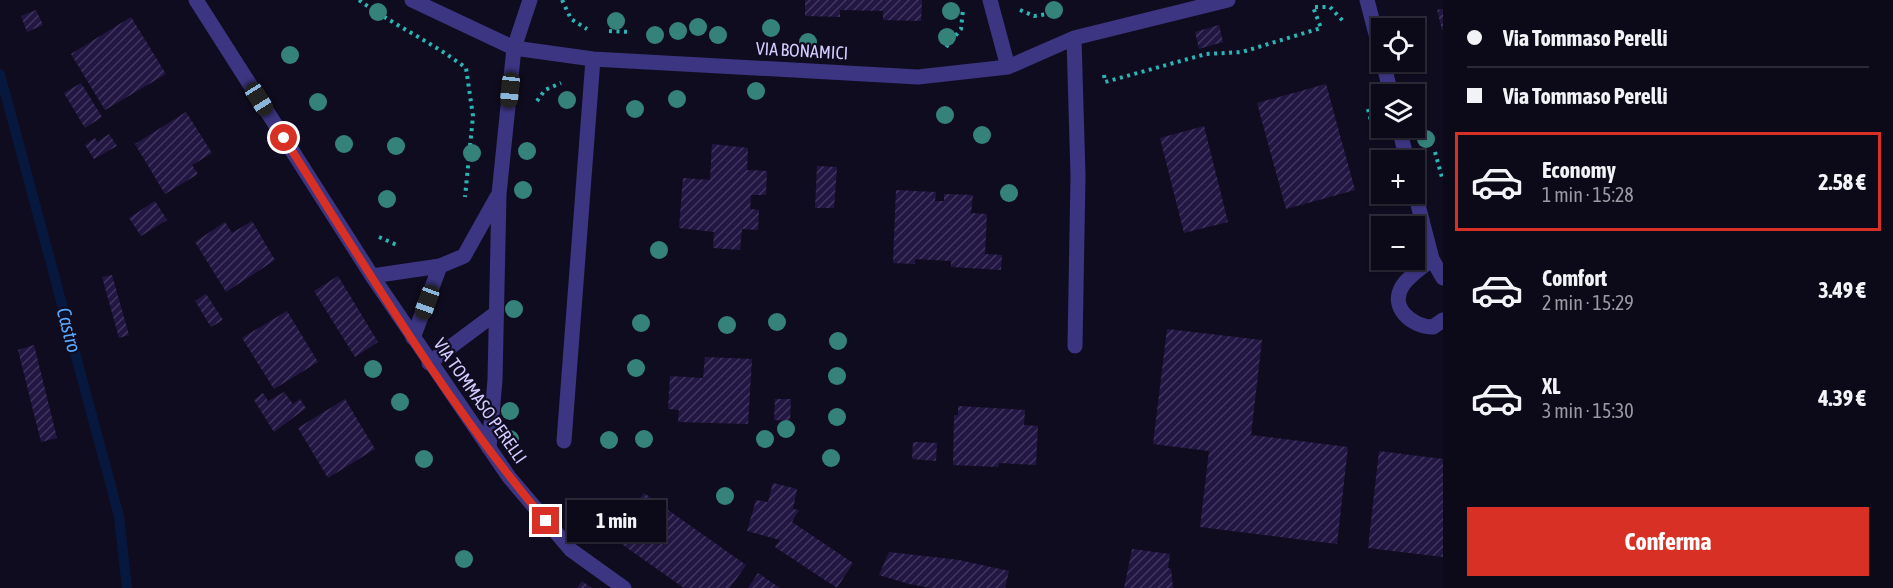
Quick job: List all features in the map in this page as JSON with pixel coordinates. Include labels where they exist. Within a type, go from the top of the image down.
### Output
[{"type":"street","name":"VIA TOMMASO PERELLI","points":[[196,0],[429,363],[509,477],[571,550],[624,588]]},
{"type":"street","name":"VIA BONAMICI","points":[[412,0],[514,48],[593,59],[918,77],[1008,67],[1074,38],[1228,0]]},
{"type":"street","points":[[489,448],[495,380],[499,194],[514,48],[531,0]]},
{"type":"street","points":[[990,0],[1008,67]]},
{"type":"street","points":[[1367,0],[1372,18]]},
{"type":"street","points":[[1074,38],[1078,176],[1075,346]]},
{"type":"street","points":[[564,441],[593,59]]},
{"type":"street","points":[[372,276],[440,266],[464,256],[499,194]]},
{"type":"street","points":[[1418,204],[1432,259],[1443,278]]},
{"type":"street","points":[[1432,259],[1404,283],[1399,292],[1399,301],[1401,311],[1408,319],[1418,324],[1433,327],[1443,320]]},
{"type":"street","points":[[413,338],[440,266]]},
{"type":"street","points":[[429,363],[496,313]]},
{"type":"path","points":[[358,0],[385,19],[438,47],[466,68],[473,116],[464,204]]},
{"type":"path","points":[[562,0],[571,19],[590,30]]},
{"type":"path","points":[[937,51],[947,46],[961,30],[964,18],[961,0]]},
{"type":"path","points":[[1013,4],[1034,16],[1069,10]]},
{"type":"path","points":[[1101,65],[1105,82],[1206,54],[1242,52],[1321,28],[1313,7],[1330,7],[1337,12],[1346,27]]},
{"type":"path","points":[[604,31],[635,32]]},
{"type":"path","points":[[534,107],[545,90],[563,82]]},
{"type":"path","points":[[1367,105],[1371,120]]},
{"type":"path","points":[[377,236],[405,248]]},
{"type":"building","points":[[805,0],[922,0],[921,21],[883,20],[883,11],[840,10],[840,17],[805,16]]},
{"type":"building","points":[[1443,9],[1443,30],[1442,30],[1437,10]]},
{"type":"building","points":[[36,10],[43,25],[27,32],[21,16]]},
{"type":"building","points":[[131,17],[166,74],[105,110],[71,54]]},
{"type":"building","points":[[1219,25],[1223,42],[1199,49],[1195,32]]},
{"type":"building","points":[[81,83],[102,117],[85,128],[64,93]]},
{"type":"building","points":[[1326,84],[1355,190],[1286,209],[1257,103]]},
{"type":"building","points":[[186,112],[212,153],[192,165],[198,174],[165,194],[135,144]]},
{"type":"building","points":[[1204,126],[1228,222],[1184,233],[1160,138]]},
{"type":"building","points":[[109,134],[117,146],[94,159],[85,145],[95,138],[97,142]]},
{"type":"building","points":[[712,144],[748,148],[747,170],[767,171],[766,195],[751,195],[750,209],[759,210],[758,230],[742,229],[740,250],[713,248],[714,232],[679,228],[683,178],[710,180]]},
{"type":"building","points":[[817,166],[837,167],[834,208],[815,208]]},
{"type":"building","points":[[896,190],[936,192],[935,201],[944,201],[944,194],[973,195],[971,213],[987,214],[985,254],[1002,255],[1001,270],[951,267],[951,261],[915,259],[915,264],[893,263]]},
{"type":"building","points":[[155,201],[167,220],[141,236],[129,218]]},
{"type":"building","points":[[252,221],[275,260],[226,292],[195,242],[225,222],[232,233]]},
{"type":"building","points":[[112,275],[129,335],[119,338],[102,277]]},
{"type":"building","points":[[338,276],[378,342],[355,357],[314,291]]},
{"type":"building","points":[[206,294],[223,320],[211,327],[195,301]]},
{"type":"building","points":[[287,311],[318,362],[274,389],[242,338]]},
{"type":"building","points":[[1167,329],[1262,340],[1251,435],[1348,447],[1337,544],[1200,527],[1209,451],[1153,444]]},
{"type":"building","points":[[34,345],[57,438],[41,442],[18,350]]},
{"type":"building","points":[[705,357],[752,359],[748,424],[678,422],[679,410],[668,409],[670,376],[703,378]]},
{"type":"building","points":[[284,392],[293,404],[300,399],[306,408],[274,432],[254,400],[263,393],[268,401]]},
{"type":"building","points":[[345,399],[375,449],[328,478],[298,428]]},
{"type":"building","points":[[775,399],[791,399],[790,421],[774,420]]},
{"type":"building","points":[[958,406],[1025,410],[1024,425],[1038,426],[1036,465],[999,463],[998,467],[953,465],[954,415],[958,415]]},
{"type":"building","points":[[913,442],[937,443],[936,461],[912,459]]},
{"type":"building","points":[[1379,451],[1443,459],[1443,557],[1368,548]]},
{"type":"building","points":[[773,483],[797,489],[793,509],[799,510],[792,522],[853,563],[837,588],[775,547],[780,540],[747,531],[756,500],[768,502]]},
{"type":"building","points":[[644,493],[746,565],[730,588],[684,588],[613,538]]},
{"type":"building","points":[[1132,549],[1170,554],[1168,568],[1171,569],[1173,588],[1124,588]]},
{"type":"building","points":[[889,552],[959,560],[1009,571],[1005,588],[931,588],[879,575]]},
{"type":"building","points":[[758,573],[780,588],[748,588]]},
{"type":"building","points":[[582,581],[592,588],[577,588]]},
{"type":"waterway","name":"Castro","points":[[0,74],[119,516],[127,588]]},
{"type":"route","points":[[284,138],[429,363],[509,477],[546,521]]}]
